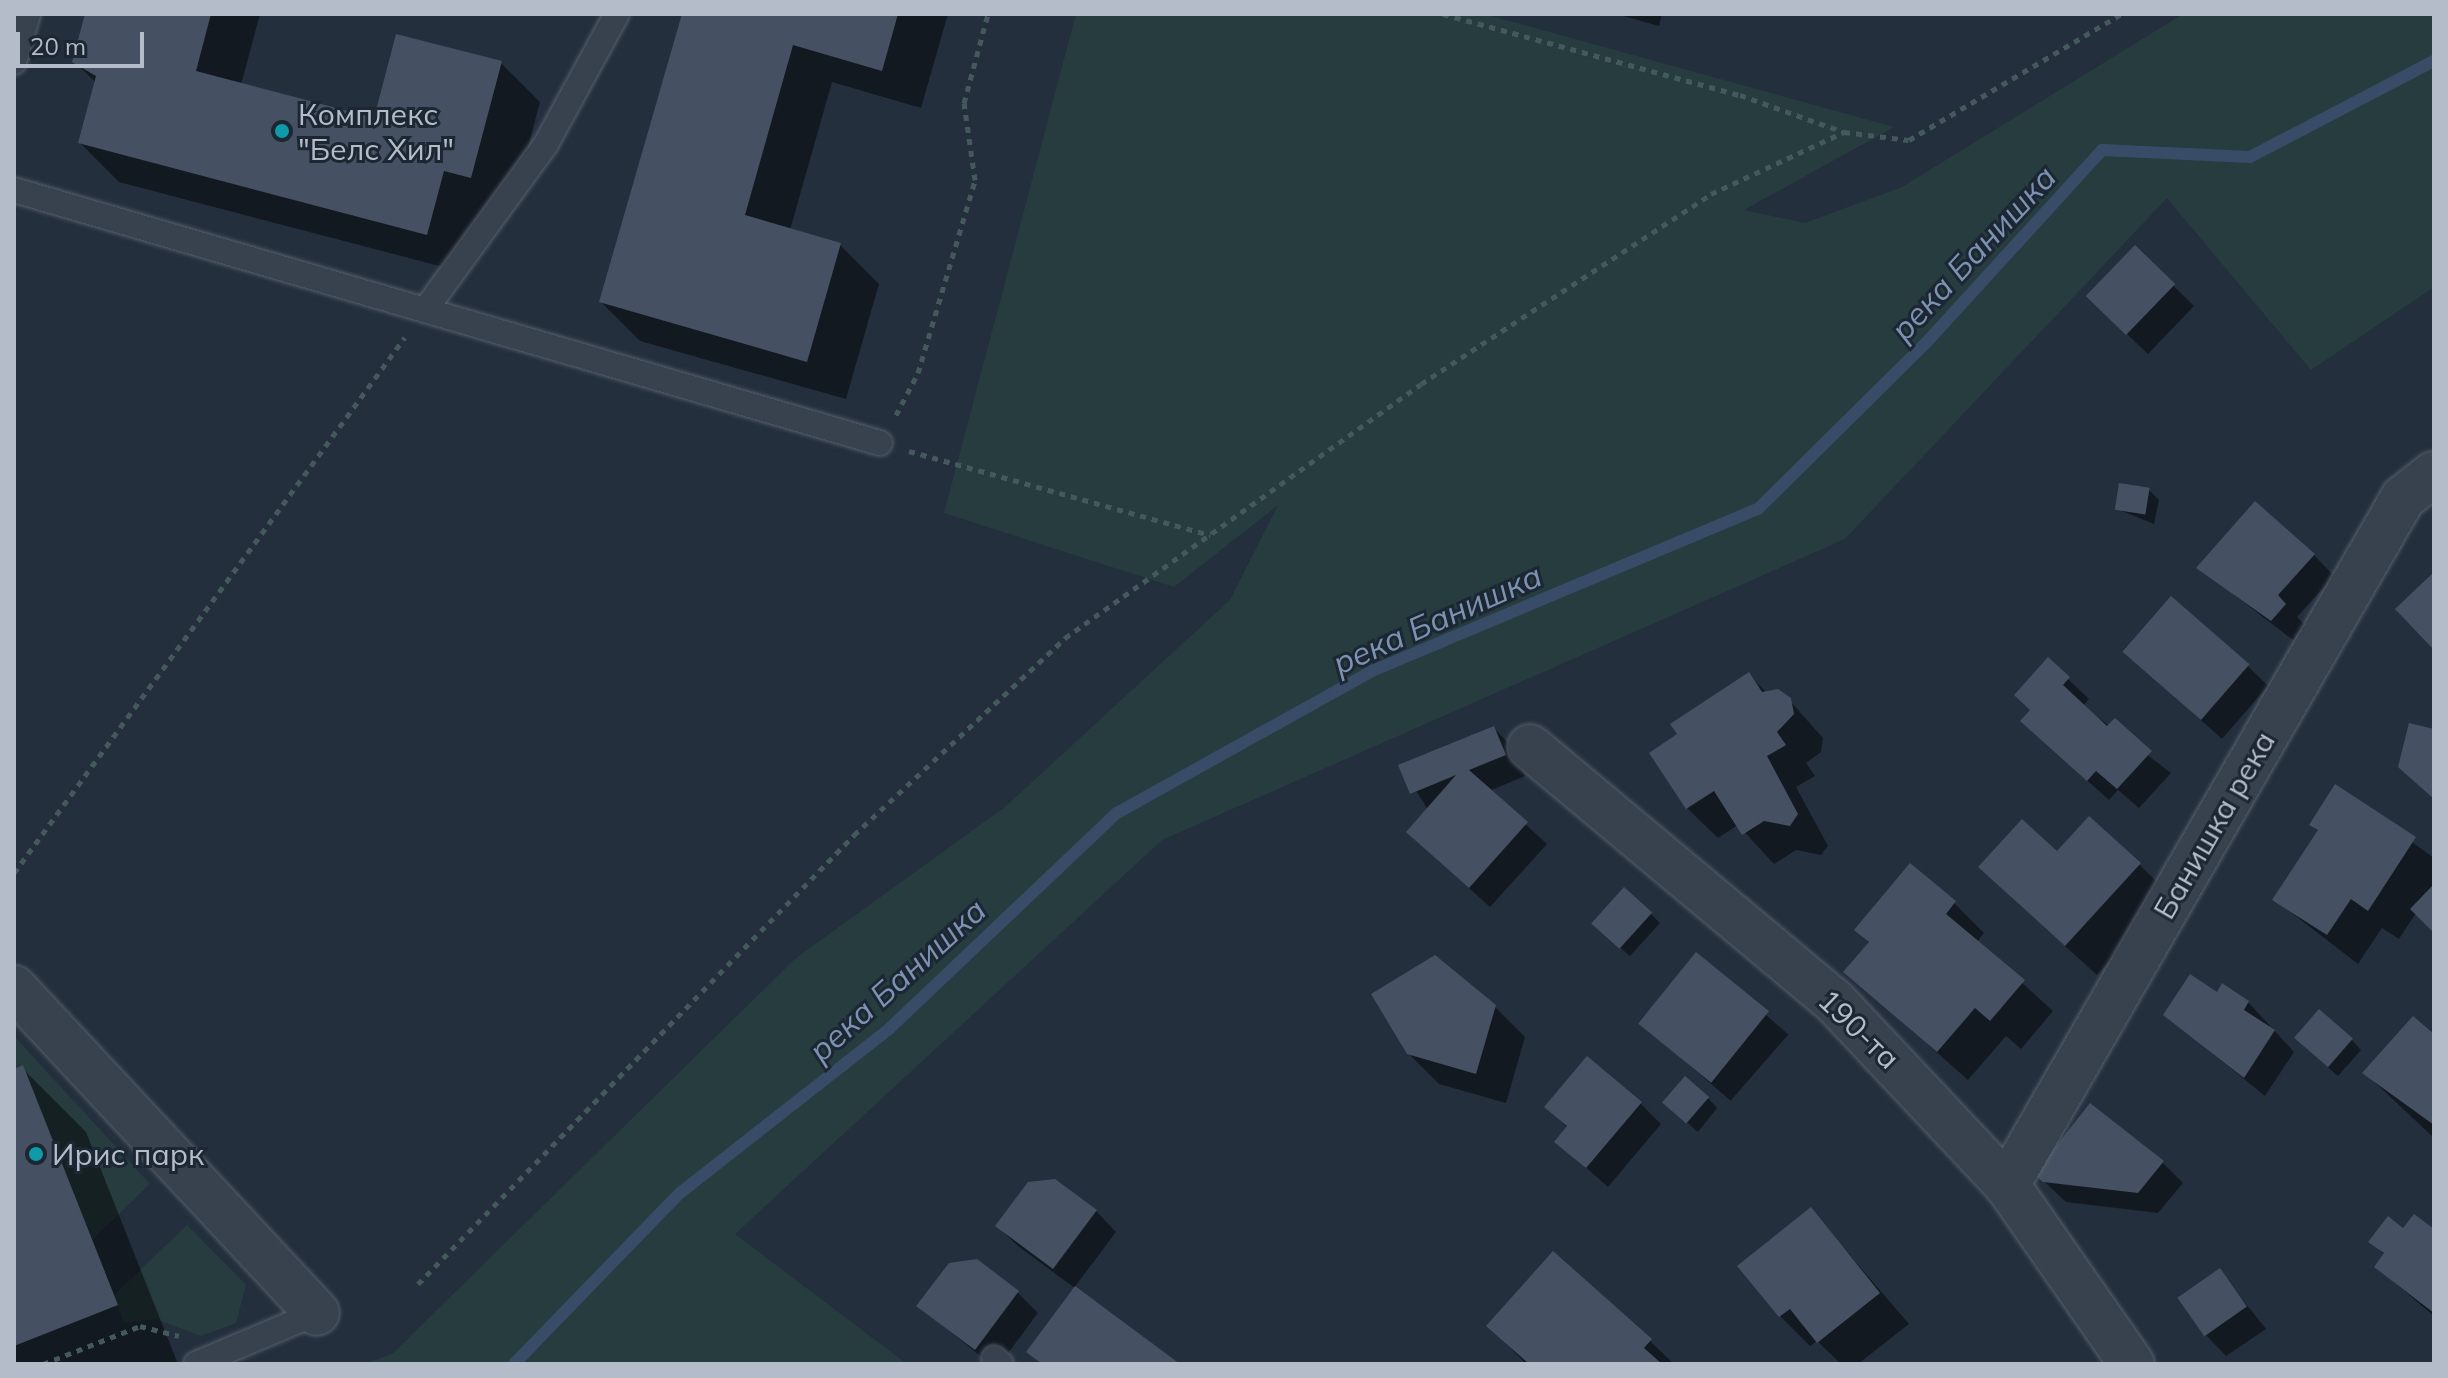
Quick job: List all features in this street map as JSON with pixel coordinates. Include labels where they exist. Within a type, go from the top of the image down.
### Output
[{"type":"street","name":"Банишка река","points":[[2007,1185],[2403,498],[2434,474]]},
{"type":"street","name":"190-та","points":[[1530,747],[1835,1002],[2007,1185],[2132,1364]]},
{"type":"street","points":[[14,988],[317,1313]]},
{"type":"lane","points":[[14,62],[28,14]]},
{"type":"lane","points":[[425,310],[546,144],[617,14]]},
{"type":"lane","points":[[14,190],[880,443]]},
{"type":"lane","points":[[201,1362],[317,1313]]},
{"type":"path","points":[[988,14],[964,103],[975,180],[961,236],[918,373],[880,443],[1210,535]]},
{"type":"path","points":[[1443,14],[1740,95],[1844,132],[1909,140],[2121,14]]},
{"type":"path","points":[[418,1284],[865,825],[1065,638],[1421,384],[1711,194],[1844,132]]},
{"type":"path","points":[[14,873],[425,310]]},
{"type":"path","points":[[43,1364],[140,1326],[189,1339],[201,1362]]},
{"type":"green space","points":[[1076,14],[1484,14],[1894,127],[1744,210],[1805,223],[1902,187],[2183,14],[2434,14],[2434,287],[2311,370],[2167,198],[1845,539],[1162,840],[735,1234],[907,1364],[364,1364],[392,1354],[796,958],[1005,807],[1230,600],[1278,505],[1174,587],[944,513]]},
{"type":"green space","points":[[14,1036],[150,1184],[92,1240],[22,1065],[14,1069]]},
{"type":"green space","points":[[187,1225],[246,1285],[236,1323],[201,1336],[156,1319],[124,1323],[114,1295]]},
{"type":"building","name":"Комплекс \"Белс Хил\"","points":[[85,14],[211,14],[196,71],[374,118],[396,34],[502,61],[471,178],[444,171],[427,235],[78,143],[96,76],[72,62]]},
{"type":"building","points":[[682,14],[898,14],[882,71],[793,45],[745,215],[841,243],[807,362],[599,302]]},
{"type":"building","points":[[2135,245],[2175,284],[2126,335],[2086,296]]},
{"type":"building","points":[[2119,483],[2150,488],[2145,515],[2115,510]]},
{"type":"building","points":[[2255,501],[2315,554],[2278,595],[2286,604],[2271,621],[2196,568]]},
{"type":"building","points":[[2434,572],[2434,650],[2395,609]]},
{"type":"building","points":[[2171,596],[2249,664],[2201,720],[2122,652]]},
{"type":"building","points":[[2048,657],[2070,677],[2063,685],[2107,726],[2115,718],[2152,751],[2117,789],[2096,771],[2087,781],[2020,721],[2030,710],[2014,695]]},
{"type":"building","points":[[1749,672],[1762,692],[1778,689],[1791,698],[1794,714],[1777,732],[1786,745],[1767,756],[1798,814],[1790,826],[1764,821],[1742,835],[1714,791],[1686,809],[1649,753],[1677,734],[1670,724]]},
{"type":"building","points":[[2409,723],[2434,729],[2434,799],[2398,767]]},
{"type":"building","points":[[1494,726],[1506,755],[1469,770],[1528,822],[1469,888],[1406,832],[1456,775],[1410,794],[1398,765]]},
{"type":"building","points":[[2335,784],[2416,837],[2368,911],[2351,899],[2327,935],[2272,900],[2318,830],[2309,825]]},
{"type":"building","points":[[2089,816],[2141,863],[2065,946],[1978,867],[2022,819],[2057,851]]},
{"type":"building","points":[[1910,863],[1956,901],[1946,914],[2025,980],[1990,1021],[1975,1008],[1937,1052],[1843,972],[1869,942],[1854,930]]},
{"type":"building","points":[[2434,884],[2434,933],[2410,909]]},
{"type":"building","points":[[1624,887],[1652,912],[1619,949],[1591,923]]},
{"type":"building","points":[[1696,952],[1769,1011],[1711,1083],[1638,1023]]},
{"type":"building","points":[[1435,955],[1496,1005],[1476,1074],[1407,1054],[1371,994]]},
{"type":"building","points":[[2190,974],[2217,992],[2222,983],[2249,1001],[2244,1010],[2275,1030],[2244,1078],[2163,1015]]},
{"type":"building","points":[[2319,1009],[2353,1039],[2328,1067],[2294,1038]]},
{"type":"building","points":[[2413,1016],[2434,1034],[2434,1125],[2362,1073]]},
{"type":"building","points":[[1587,1056],[1642,1102],[1586,1168],[1554,1142],[1567,1126],[1544,1107]]},
{"type":"building","name":"Ирис парк","points":[[23,1065],[118,1305],[14,1346],[14,1069]]},
{"type":"building","points":[[1685,1076],[1709,1097],[1686,1123],[1662,1102]]},
{"type":"building","points":[[2090,1103],[2164,1161],[2138,1193],[2043,1182],[2034,1174]]},
{"type":"building","points":[[1055,1179],[1097,1210],[1053,1269],[995,1226],[1028,1182]]},
{"type":"building","points":[[1811,1207],[1880,1293],[1817,1343],[1790,1309],[1779,1317],[1737,1266]]},
{"type":"building","points":[[2414,1214],[2434,1229],[2434,1313],[2374,1267],[2384,1253],[2368,1242],[2388,1216],[2403,1228]]},
{"type":"building","points":[[1553,1251],[1652,1339],[1644,1348],[1662,1364],[1529,1364],[1486,1326]]},
{"type":"building","points":[[977,1259],[1019,1291],[975,1350],[916,1306],[949,1263]]},
{"type":"building","points":[[2220,1268],[2247,1307],[2204,1336],[2177,1298]]},
{"type":"building","points":[[1075,1286],[1180,1364],[1042,1364],[1026,1352]]},
{"type":"waterway","name":"река Банишка","points":[[514,1364],[680,1193],[889,1029],[1117,813],[1372,671],[1758,509],[1925,344],[2102,150],[2250,157],[2434,61]]},
{"type":"place","name":"Комплекс \"Белс Хил\"","points":[[282,131]]},
{"type":"place","name":"Ирис парк","points":[[36,1154]]}]
